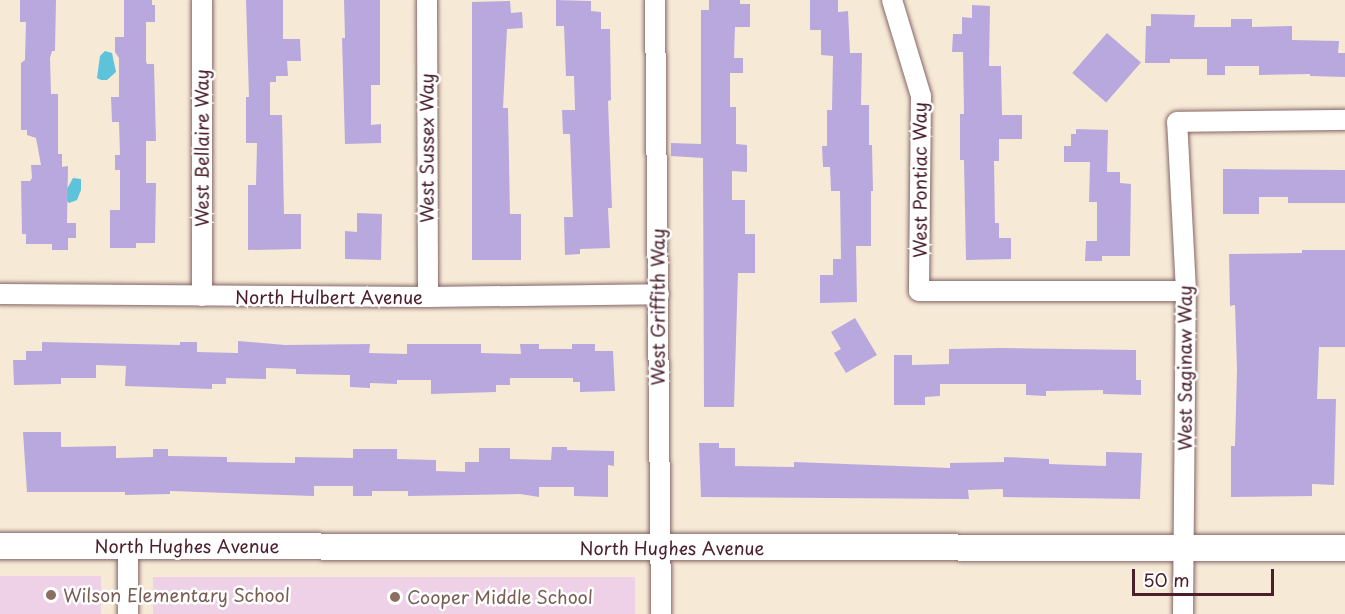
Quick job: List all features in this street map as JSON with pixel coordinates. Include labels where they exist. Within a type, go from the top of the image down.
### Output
[{"type":"street","name":"West Bellaire Way","points":[[202,0],[202,296]]},
{"type":"street","name":"West Sussex Way","points":[[427,0],[428,297]]},
{"type":"street","name":"West Griffith Way","points":[[656,0],[662,614]]},
{"type":"street","name":"West Pontiac Way","points":[[892,0],[921,96],[919,291],[1186,291]]},
{"type":"street","name":"West Saginaw Way","points":[[1183,614],[1186,291],[1177,122],[1345,120]]},
{"type":"street","name":"North Hulbert Avenue","points":[[0,294],[428,297],[658,294]]},
{"type":"street","points":[[128,545],[128,614]]},
{"type":"street","name":"North Hughes Avenue","points":[[0,546],[1345,548]]},
{"type":"shaded area","name":"Wilson Elementary School","points":[[0,576],[101,576],[101,614],[0,614]]},
{"type":"shaded area","name":"Cooper Middle School","points":[[153,577],[635,577],[635,614],[153,614]]},
{"type":"water","points":[[105,51],[112,53],[116,72],[107,80],[101,80],[97,78],[100,56]]},
{"type":"water","points":[[73,178],[81,179],[81,190],[77,200],[69,203],[65,199],[66,191]]},
{"type":"building","points":[[20,0],[56,0],[55,51],[52,51],[50,58],[51,94],[58,94],[58,154],[62,154],[62,167],[68,166],[67,223],[76,223],[76,238],[68,238],[68,250],[52,250],[52,244],[26,244],[26,234],[22,234],[21,181],[30,181],[32,178],[31,165],[41,165],[36,138],[27,135],[27,130],[21,130],[21,63],[25,60],[26,22],[20,22]]},
{"type":"building","points":[[124,0],[152,0],[152,5],[155,5],[155,22],[146,22],[146,61],[147,64],[154,64],[156,141],[146,141],[146,183],[156,183],[155,243],[136,243],[136,248],[110,248],[110,210],[120,210],[120,170],[115,170],[115,155],[120,155],[119,122],[112,122],[111,97],[119,97],[119,58],[115,52],[115,37],[124,37]]},
{"type":"building","points":[[246,0],[283,0],[283,39],[300,39],[301,61],[287,61],[288,76],[276,76],[276,82],[270,82],[270,115],[282,115],[284,214],[301,214],[301,249],[248,250],[248,185],[256,185],[257,143],[246,143],[246,97],[249,97]]},
{"type":"building","points":[[344,0],[380,0],[380,85],[371,85],[371,125],[381,124],[381,143],[345,144],[342,38],[345,38]]},
{"type":"building","points":[[556,0],[591,1],[591,11],[601,12],[601,29],[610,29],[611,100],[608,101],[612,208],[608,208],[610,248],[580,249],[580,254],[565,255],[564,217],[573,217],[570,134],[563,134],[562,110],[575,110],[574,76],[566,76],[564,26],[556,26]]},
{"type":"building","points":[[709,0],[740,0],[740,4],[750,4],[750,27],[735,27],[734,58],[743,58],[743,73],[730,73],[730,107],[736,107],[736,144],[747,145],[747,172],[732,171],[732,200],[745,200],[745,234],[755,234],[755,273],[738,273],[734,407],[704,407],[703,158],[671,156],[671,143],[701,144],[701,10],[709,10]]},
{"type":"building","points":[[810,0],[838,0],[838,12],[848,11],[850,53],[862,53],[861,105],[869,105],[869,145],[872,145],[873,191],[871,191],[871,246],[856,246],[857,302],[820,303],[820,275],[833,275],[833,259],[841,259],[840,191],[831,191],[830,167],[823,167],[822,146],[827,146],[827,110],[832,110],[833,56],[821,55],[821,30],[810,30]]},
{"type":"building","points":[[510,1],[511,13],[522,12],[523,28],[507,29],[503,108],[508,108],[510,214],[521,214],[521,260],[472,260],[472,2]]},
{"type":"building","points":[[972,5],[990,6],[989,66],[1001,66],[1002,115],[1022,115],[1022,139],[999,139],[999,161],[994,161],[995,223],[999,223],[999,238],[1011,238],[1011,259],[966,260],[964,160],[960,160],[960,114],[964,114],[963,52],[952,52],[953,34],[962,34],[962,17],[972,18]]},
{"type":"building","points":[[1151,14],[1195,15],[1194,27],[1231,27],[1231,19],[1252,19],[1252,27],[1292,26],[1292,40],[1339,41],[1338,53],[1345,53],[1345,77],[1310,76],[1310,74],[1259,75],[1259,66],[1225,66],[1225,75],[1207,75],[1207,59],[1170,59],[1170,63],[1145,63],[1146,26],[1151,26]]},
{"type":"building","points":[[1107,33],[1141,63],[1106,103],[1072,73]]},
{"type":"building","points":[[1076,129],[1108,130],[1107,172],[1120,172],[1120,183],[1131,184],[1130,256],[1102,256],[1102,261],[1085,261],[1086,241],[1097,241],[1097,202],[1089,202],[1090,162],[1064,162],[1064,146],[1071,146],[1071,134],[1076,134]]},
{"type":"building","points":[[1223,169],[1345,170],[1345,203],[1288,203],[1288,197],[1259,197],[1259,214],[1223,214]]},
{"type":"building","points":[[357,213],[382,214],[381,260],[345,259],[345,231],[357,232]]},
{"type":"building","points":[[1302,250],[1345,250],[1345,347],[1319,347],[1317,399],[1336,399],[1334,485],[1312,484],[1312,496],[1231,497],[1231,446],[1235,446],[1237,370],[1235,305],[1230,306],[1229,254],[1302,253]]},
{"type":"building","points":[[855,318],[877,355],[846,373],[834,353],[841,349],[831,332]]},
{"type":"building","points":[[238,341],[285,345],[370,344],[369,353],[407,354],[407,344],[481,344],[481,353],[521,354],[520,344],[539,344],[539,349],[572,349],[572,344],[595,344],[595,351],[613,351],[615,391],[580,392],[580,382],[573,382],[573,378],[510,378],[510,385],[496,385],[496,392],[431,394],[431,380],[397,380],[397,384],[370,383],[370,388],[350,387],[350,375],[296,374],[296,369],[266,368],[266,379],[226,378],[226,384],[212,384],[212,389],[125,386],[126,366],[96,365],[96,378],[61,378],[61,384],[14,385],[13,360],[26,360],[26,351],[42,351],[42,342],[180,345],[180,342],[197,342],[197,352],[238,353]]},
{"type":"building","points":[[949,349],[1136,350],[1136,380],[1141,380],[1141,395],[1103,394],[1103,390],[1046,391],[1046,396],[1026,395],[1026,384],[940,384],[940,396],[925,397],[925,405],[894,405],[894,355],[912,355],[912,365],[949,364]]},
{"type":"building","points":[[23,432],[61,432],[61,447],[116,446],[116,458],[153,457],[153,449],[168,449],[168,456],[227,457],[227,462],[295,463],[295,457],[353,458],[353,449],[397,449],[397,459],[436,460],[436,471],[465,472],[465,462],[479,462],[479,448],[510,448],[510,459],[551,460],[552,447],[567,447],[567,450],[614,451],[614,466],[608,465],[608,497],[574,496],[574,487],[539,487],[539,497],[520,494],[408,496],[408,491],[372,491],[372,496],[353,496],[353,486],[314,486],[314,496],[170,491],[170,494],[125,495],[125,492],[27,492]]},
{"type":"building","points":[[699,443],[719,443],[719,448],[735,448],[735,466],[794,467],[794,462],[950,468],[950,463],[1004,462],[1004,457],[1049,459],[1049,464],[1106,466],[1106,452],[1142,453],[1140,499],[1003,497],[1003,489],[968,490],[969,499],[701,497]]},
{"type":"place","name":"Wilson Elementary School","points":[[51,595]]},
{"type":"place","name":"Cooper Middle School","points":[[395,597]]}]
